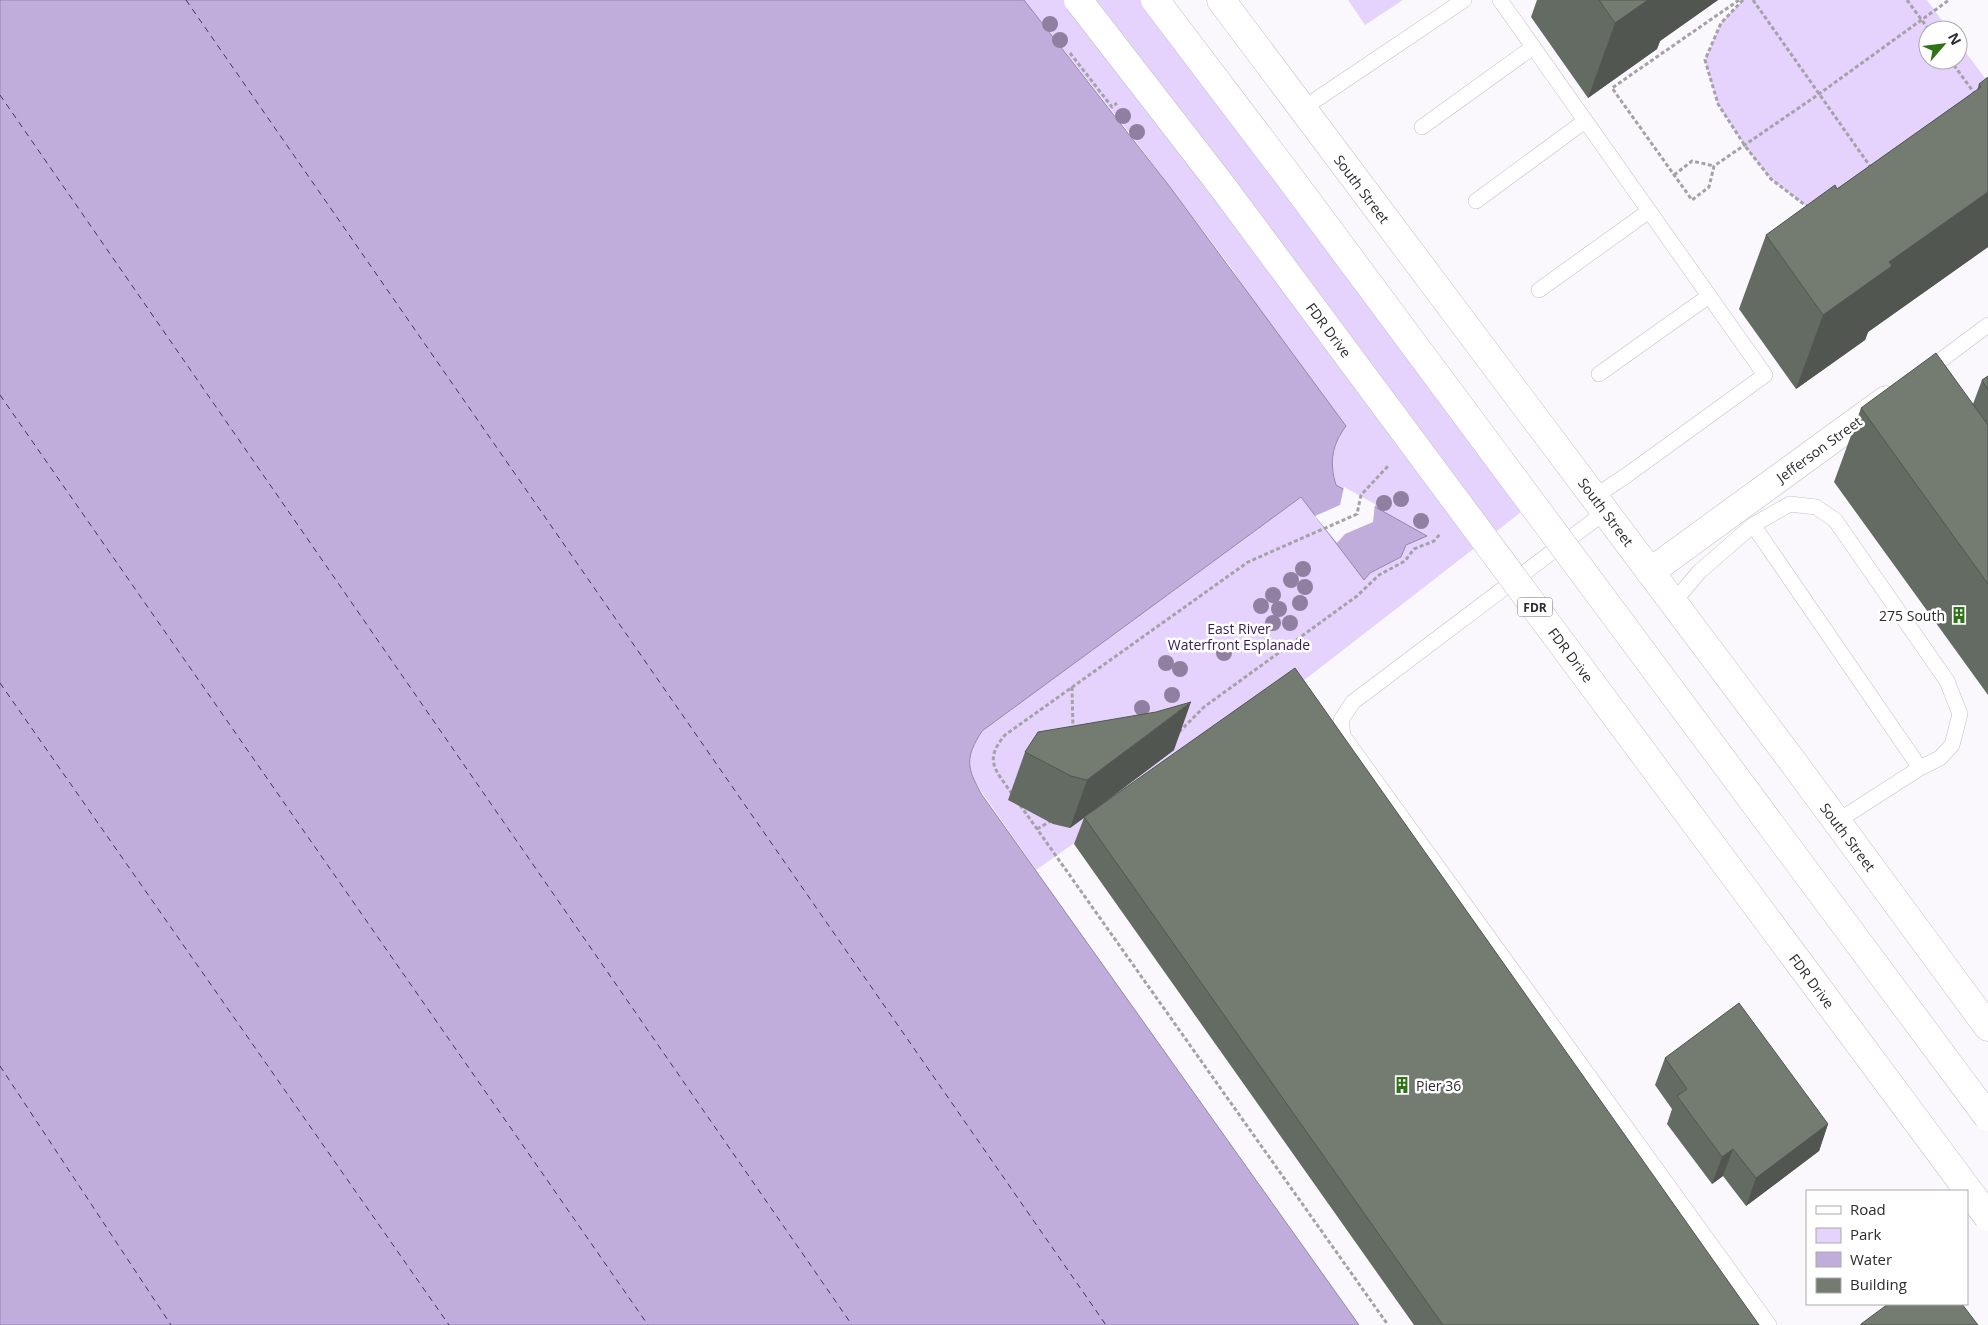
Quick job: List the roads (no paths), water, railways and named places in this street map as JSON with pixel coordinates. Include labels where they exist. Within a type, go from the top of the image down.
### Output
[{"type":"main road","name":"FDR Drive","points":[[1078,0],[1228,194],[1968,1190]]},
{"type":"main road","points":[[1155,0],[1293,182],[1988,1117]]},
{"type":"main road","name":"South Street","points":[[1220,0],[1600,504],[1988,1027]]},
{"type":"main road","name":"Jefferson Street","points":[[1650,572],[1921,374]]},
{"type":"main road","name":"FDR Drive","points":[[1968,1190],[1988,1217]]},
{"type":"lane","points":[[1302,109],[1464,0]]},
{"type":"lane","points":[[1500,0],[1764,374],[1627,475],[1600,504],[1353,702],[1341,720],[1343,736],[1769,1325]]},
{"type":"lane","points":[[1422,128],[1533,47]]},
{"type":"lane","points":[[1476,201],[1585,121]]},
{"type":"lane","points":[[1539,290],[1649,211]]},
{"type":"lane","points":[[1599,374],[1709,296]]},
{"type":"lane","name":"Jefferson Street","points":[[1921,374],[1988,325]]},
{"type":"lane","points":[[1673,603],[1699,572],[1753,525],[1790,504],[1816,506],[1835,520],[1941,673],[1960,714],[1952,746],[1940,758],[1920,768],[1836,822]]},
{"type":"lane","points":[[1753,525],[1920,768]]},
{"type":"water","points":[[0,0],[1024,0],[1170,187],[1346,426],[1341,433],[1333,454],[1332,461],[1336,485],[1427,536],[1406,545],[1401,557],[1370,573],[1364,580],[1301,497],[982,731],[976,740],[970,756],[970,770],[982,795],[1359,1325],[0,1325]]},
{"type":"place","name":"275 South","points":[[1959,615]]},
{"type":"place","name":"Pier 36","points":[[1402,1085]]},
{"type":"park label","name":"East River Waterfront Esplanade","points":[[1239,636]]}]
